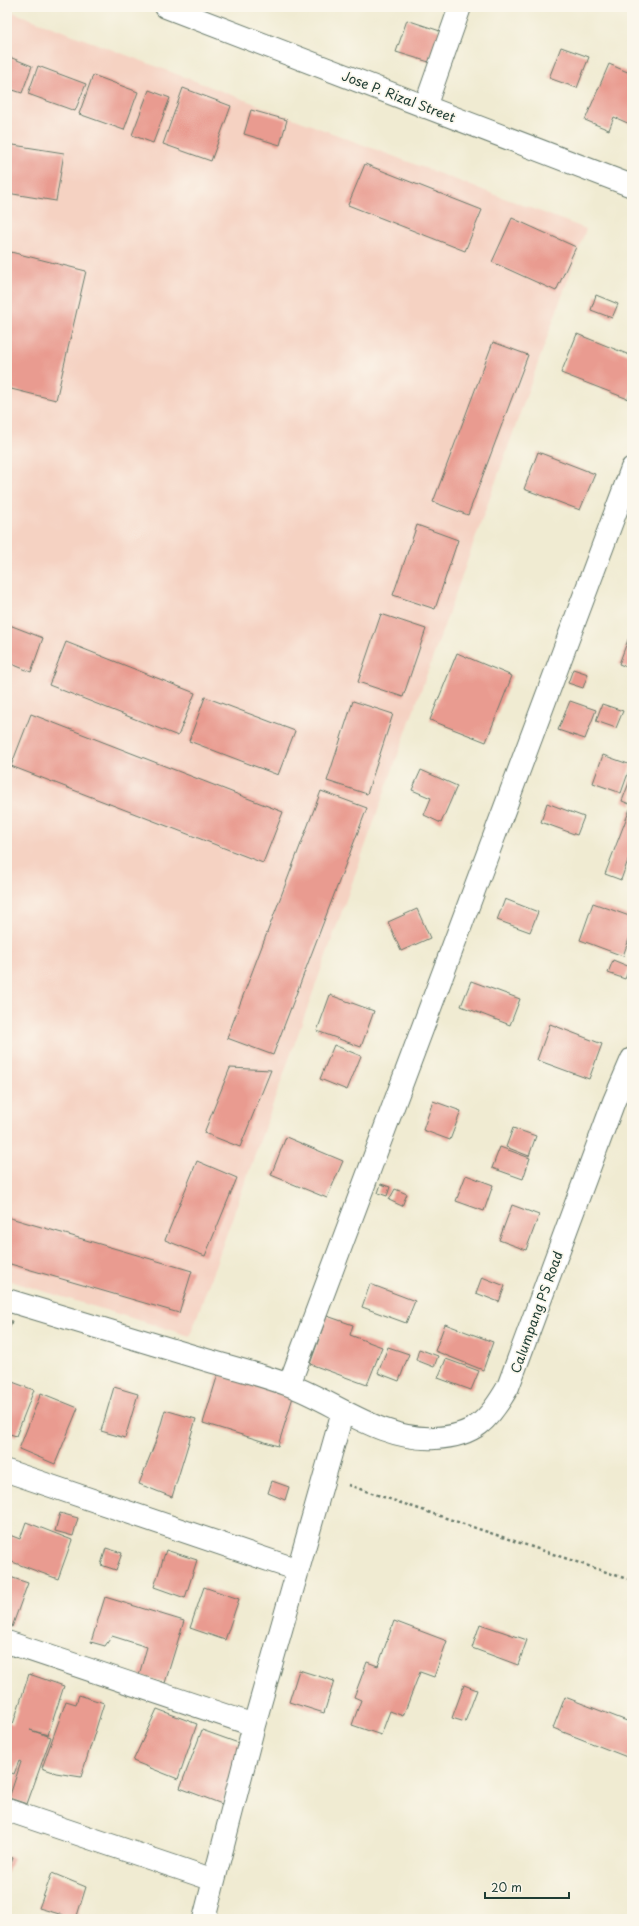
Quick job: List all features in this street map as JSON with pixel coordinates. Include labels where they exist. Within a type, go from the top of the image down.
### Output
[{"type":"street","name":"Jose P. Rizal Street","points":[[166,7],[201,13],[426,107],[632,186]]},
{"type":"street","points":[[426,107],[460,7]]},
{"type":"street","points":[[289,1385],[632,468]]},
{"type":"street","name":"Calumpang PS Road","points":[[7,1300],[289,1385],[382,1429],[413,1437],[446,1437],[466,1432],[484,1422],[497,1407],[508,1388],[623,1104],[632,1059]]},
{"type":"street","points":[[204,1919],[254,1725],[344,1411]]},
{"type":"street","points":[[7,1471],[298,1570]]},
{"type":"street","points":[[7,1642],[254,1725]]},
{"type":"street","points":[[7,1810],[214,1880]]},
{"type":"path","points":[[325,1477],[627,1579]]},
{"type":"shaded area","points":[[7,10],[586,229],[190,1336],[7,1280]]},
{"type":"building","points":[[407,20],[440,31],[429,62],[396,52]]},
{"type":"building","points":[[561,47],[589,57],[577,88],[549,78]]},
{"type":"building","points":[[7,56],[32,66],[22,93],[7,88]]},
{"type":"building","points":[[609,64],[632,74],[632,125],[614,117],[609,130],[585,120]]},
{"type":"building","points":[[38,66],[86,84],[75,111],[28,94]]},
{"type":"building","points":[[93,75],[138,92],[124,130],[79,114]]},
{"type":"building","points":[[183,88],[231,106],[211,161],[163,144]]},
{"type":"building","points":[[149,90],[170,98],[153,143],[132,135]]},
{"type":"building","points":[[251,110],[287,120],[280,145],[244,134]]},
{"type":"building","points":[[7,144],[64,153],[56,201],[7,193]]},
{"type":"building","points":[[365,164],[482,210],[465,251],[348,205]]},
{"type":"building","points":[[512,218],[576,247],[556,291],[492,262]]},
{"type":"building","points":[[7,251],[86,271],[56,400],[7,388]]},
{"type":"building","points":[[596,295],[618,304],[612,318],[591,310]]},
{"type":"building","points":[[577,334],[632,356],[632,389],[628,399],[561,373]]},
{"type":"building","points":[[493,342],[528,355],[468,515],[433,502]]},
{"type":"building","points":[[538,452],[595,474],[580,510],[524,489]]},
{"type":"building","points":[[417,525],[458,540],[435,609],[393,595]]},
{"type":"building","points":[[381,614],[426,629],[403,697],[358,682]]},
{"type":"building","points":[[7,624],[43,638],[31,672],[7,662]]},
{"type":"building","points":[[629,637],[632,639],[632,669],[619,664]]},
{"type":"building","points":[[66,642],[195,693],[178,736],[49,685]]},
{"type":"building","points":[[457,653],[512,676],[486,742],[430,720]]},
{"type":"building","points":[[573,669],[588,674],[583,688],[568,683]]},
{"type":"building","points":[[205,697],[295,731],[278,775],[189,741]]},
{"type":"building","points":[[353,701],[393,714],[367,794],[327,781]]},
{"type":"building","points":[[570,701],[596,710],[585,739],[558,730]]},
{"type":"building","points":[[602,704],[623,711],[616,728],[596,721]]},
{"type":"building","points":[[31,714],[283,812],[263,863],[11,766]]},
{"type":"building","points":[[603,755],[631,765],[621,793],[593,783]]},
{"type":"building","points":[[421,770],[457,786],[441,823],[424,815],[431,798],[412,790]]},
{"type":"building","points":[[632,775],[632,805],[622,801]]},
{"type":"building","points":[[321,791],[367,808],[273,1055],[227,1038]]},
{"type":"building","points":[[547,803],[584,817],[577,835],[541,822]]},
{"type":"building","points":[[630,809],[632,810],[632,849],[621,880],[605,874]]},
{"type":"building","points":[[505,899],[538,912],[530,932],[497,920]]},
{"type":"building","points":[[593,903],[632,917],[632,931],[623,956],[580,940]]},
{"type":"building","points":[[417,909],[430,938],[401,951],[388,922]]},
{"type":"building","points":[[613,960],[630,967],[625,979],[608,973]]},
{"type":"building","points":[[471,981],[520,999],[510,1025],[461,1006]]},
{"type":"building","points":[[330,995],[374,1011],[361,1047],[317,1031]]},
{"type":"building","points":[[550,1024],[602,1044],[589,1079],[537,1060]]},
{"type":"building","points":[[334,1045],[361,1056],[347,1090],[320,1079]]},
{"type":"building","points":[[230,1068],[271,1070],[240,1147],[204,1133]]},
{"type":"building","points":[[433,1101],[461,1111],[450,1140],[423,1130]]},
{"type":"building","points":[[513,1128],[536,1136],[529,1156],[506,1147]]},
{"type":"building","points":[[286,1137],[343,1161],[327,1198],[271,1175]]},
{"type":"building","points":[[500,1147],[530,1158],[523,1179],[492,1168]]},
{"type":"building","points":[[197,1161],[237,1178],[205,1256],[165,1240]]},
{"type":"building","points":[[466,1175],[493,1185],[484,1211],[456,1201]]},
{"type":"building","points":[[381,1184],[390,1187],[387,1196],[378,1193]]},
{"type":"building","points":[[395,1189],[407,1194],[402,1206],[389,1200]]},
{"type":"building","points":[[512,1205],[539,1215],[526,1250],[499,1240]]},
{"type":"building","points":[[7,1217],[192,1271],[179,1313],[7,1263]]},
{"type":"building","points":[[482,1277],[505,1286],[499,1302],[476,1293]]},
{"type":"building","points":[[370,1284],[415,1301],[406,1323],[362,1307]]},
{"type":"building","points":[[327,1316],[353,1325],[350,1335],[382,1347],[367,1385],[310,1364]]},
{"type":"building","points":[[7,1320],[12,1321],[7,1336]]},
{"type":"building","points":[[445,1324],[493,1342],[483,1370],[435,1351]]},
{"type":"building","points":[[388,1347],[409,1354],[399,1381],[378,1373]]},
{"type":"building","points":[[419,1349],[438,1356],[434,1367],[416,1360]]},
{"type":"building","points":[[446,1359],[479,1371],[471,1390],[438,1378]]},
{"type":"building","points":[[218,1374],[293,1397],[278,1446],[203,1423]]},
{"type":"building","points":[[7,1380],[34,1390],[16,1436],[7,1433]]},
{"type":"building","points":[[114,1387],[138,1394],[125,1438],[101,1431]]},
{"type":"building","points":[[41,1393],[78,1408],[55,1464],[19,1449]]},
{"type":"building","points":[[165,1410],[196,1419],[172,1497],[139,1484],[157,1438]]},
{"type":"building","points":[[272,1481],[289,1487],[285,1500],[268,1493]]},
{"type":"building","points":[[60,1513],[78,1518],[73,1536],[55,1531]]},
{"type":"building","points":[[26,1522],[72,1540],[58,1579],[7,1560],[7,1534],[20,1539]]},
{"type":"building","points":[[106,1548],[122,1553],[116,1570],[101,1565]]},
{"type":"building","points":[[166,1550],[197,1560],[185,1598],[154,1587]]},
{"type":"building","points":[[7,1576],[28,1583],[12,1627],[7,1625]]},
{"type":"building","points":[[204,1587],[239,1599],[225,1640],[190,1628]]},
{"type":"building","points":[[105,1597],[184,1621],[165,1683],[139,1675],[147,1647],[112,1636],[105,1646],[91,1642]]},
{"type":"building","points":[[394,1621],[447,1641],[434,1677],[420,1672],[403,1716],[390,1711],[381,1735],[352,1725],[361,1700],[354,1697],[367,1662],[378,1666]]},
{"type":"building","points":[[480,1624],[527,1640],[518,1665],[472,1648]]},
{"type":"building","points":[[299,1670],[334,1681],[324,1713],[289,1702]]},
{"type":"building","points":[[29,1674],[64,1686],[48,1735],[30,1730],[51,1737],[27,1804],[9,1798],[21,1762],[19,1761],[14,1774],[7,1771],[7,1721],[13,1724]]},
{"type":"building","points":[[464,1685],[477,1690],[465,1722],[452,1718]]},
{"type":"building","points":[[79,1695],[104,1703],[81,1777],[56,1773],[42,1768],[66,1701],[76,1704]]},
{"type":"building","points":[[565,1697],[632,1723],[632,1759],[553,1728]]},
{"type":"building","points":[[157,1709],[197,1724],[178,1779],[133,1761]]},
{"type":"building","points":[[202,1730],[244,1745],[222,1804],[180,1788]]},
{"type":"building","points":[[7,1856],[13,1858],[7,1874]]},
{"type":"building","points":[[52,1873],[86,1887],[76,1919],[39,1908]]}]
